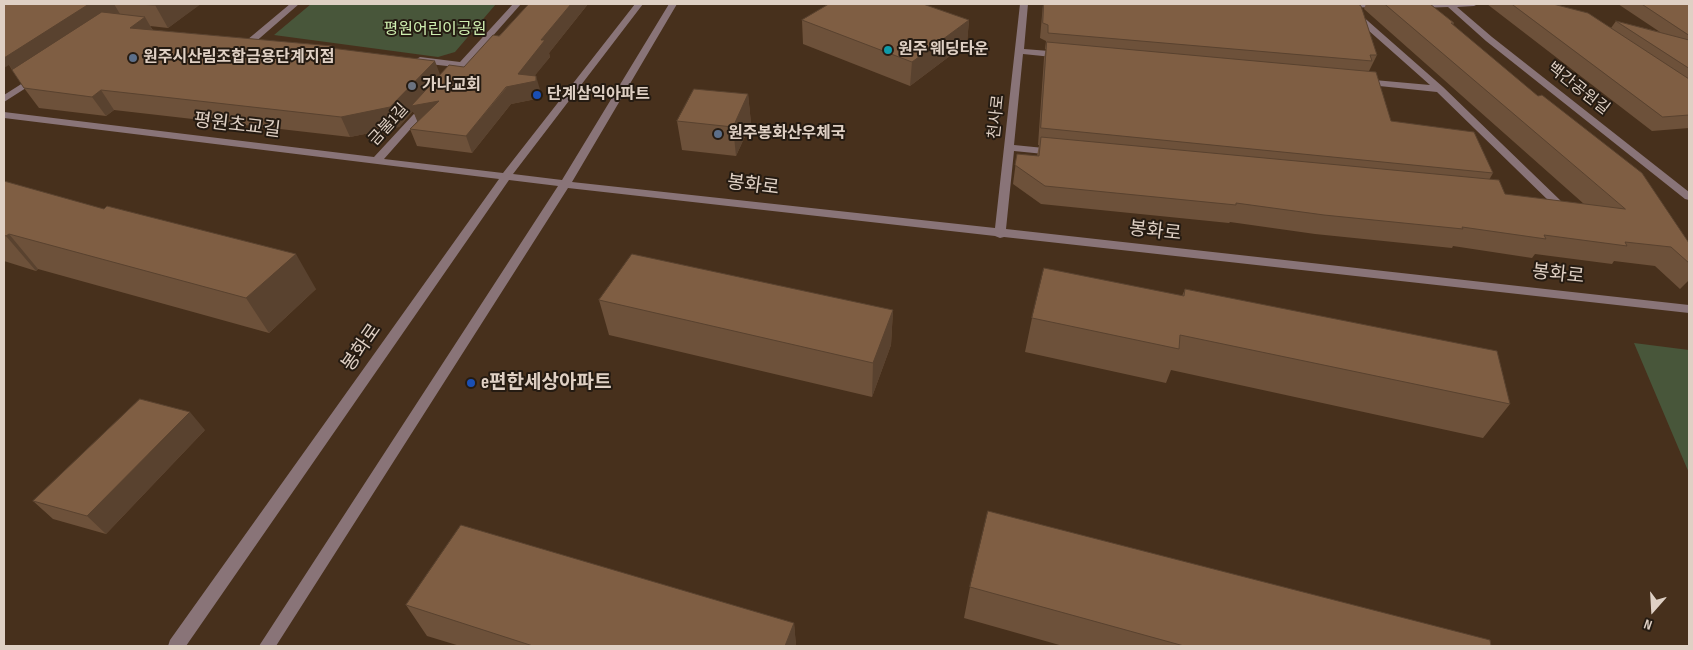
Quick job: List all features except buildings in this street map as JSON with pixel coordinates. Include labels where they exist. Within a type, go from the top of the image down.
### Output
[{"type":"street","points":[[240,41],[255,43],[295,4]]},
{"type":"street","points":[[450,80],[517,4]]},
{"type":"street","name":"봉화로","points":[[176,646],[506,177],[639,4]]},
{"type":"street","points":[[267,646],[566,184],[673,4]]},
{"type":"street","name":"천사로","points":[[1000,234],[1024,4]]},
{"type":"street","points":[[1326,4],[1390,6]]},
{"type":"street","points":[[1408,6],[1474,4]]},
{"type":"street","points":[[1344,5],[1440,89],[1556,202],[1536,200]]},
{"type":"street","name":"백간공원길","points":[[1450,5],[1489,39],[1689,197]]},
{"type":"street","points":[[1019,51],[1068,56]]},
{"type":"street","points":[[414,60],[463,65]]},
{"type":"street","points":[[4,99],[42,73]]},
{"type":"street","points":[[1352,81],[1440,89]]},
{"type":"street","name":"금불1길","points":[[378,160],[436,94]]},
{"type":"street","name":"평원초교길","points":[[4,115],[566,184]]},
{"type":"street","points":[[1009,148],[1069,153]]},
{"type":"street","name":"봉화로","points":[[566,184],[618,188],[1000,234],[1689,308]]},
{"type":"green space","name":"평원어린이공원","points":[[311,4],[496,4],[455,52],[438,57],[274,35]]},
{"type":"green space","points":[[1634,343],[1689,350],[1689,473]]},
{"type":"place","name":"원주 웨딩타운","points":[[888,50]]},
{"type":"place","name":"원주시산림조합금용단계지점","points":[[133,58]]},
{"type":"place","name":"가나교회","points":[[412,86]]},
{"type":"place","name":"단계삼익아파트","points":[[537,95]]},
{"type":"place","name":"원주봉화산우체국","points":[[718,134]]},
{"type":"place","name":"e편한세상아파트","points":[[471,383]]}]
